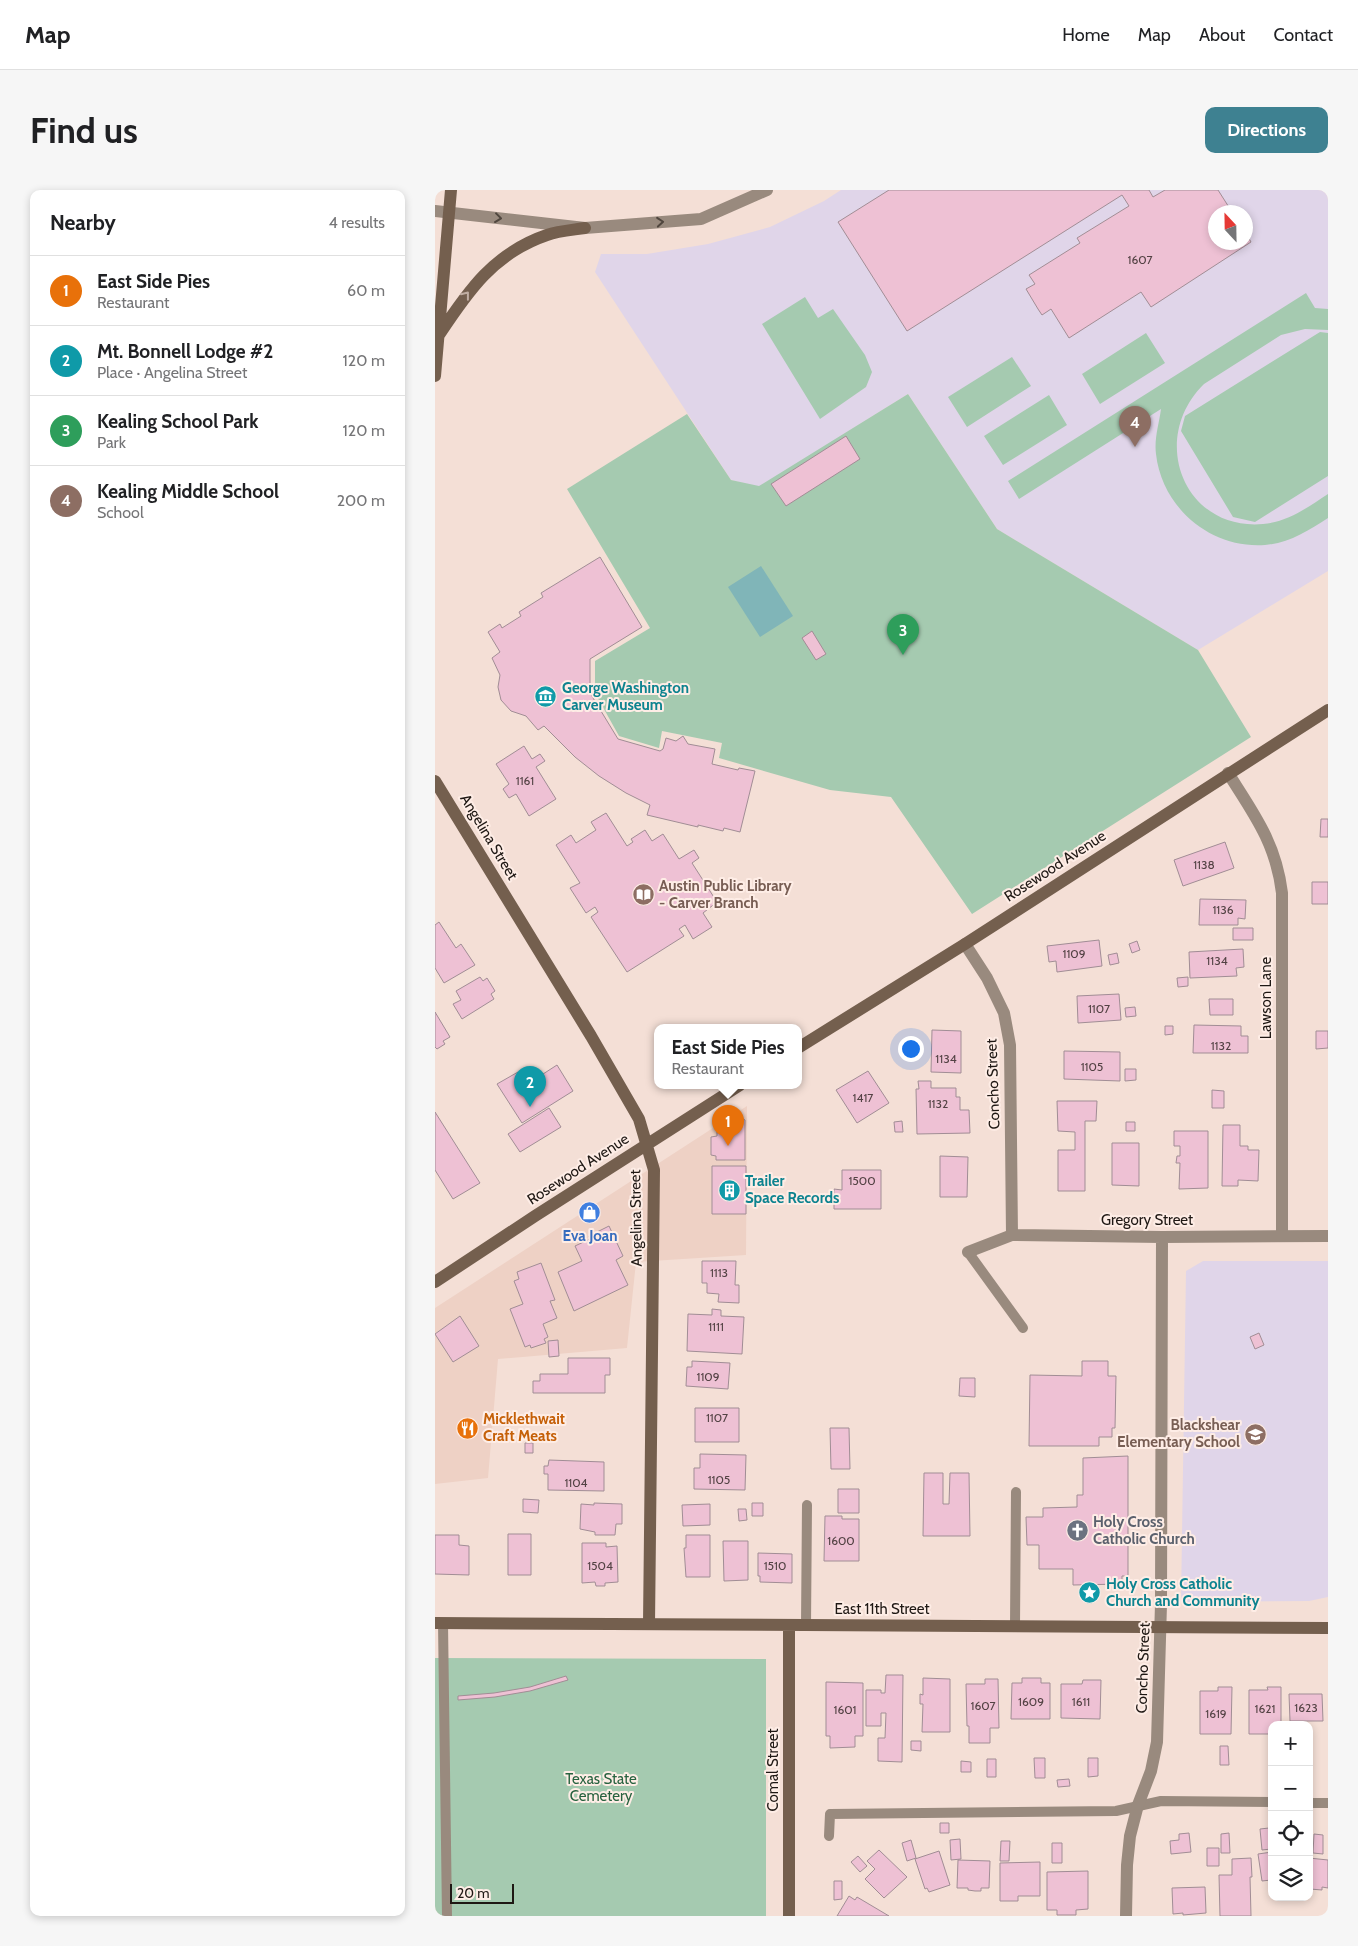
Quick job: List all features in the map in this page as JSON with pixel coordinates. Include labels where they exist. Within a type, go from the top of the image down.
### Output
[{"type":"street","points":[[435,376],[451,190]]},
{"type":"street","points":[[439,335],[467,293],[492,266],[521,246],[549,234],[585,228],[701,219],[767,190]]},
{"type":"street","points":[[435,211],[585,228]]},
{"type":"street","name":"Rosewood Avenue","points":[[802,1046],[965,944],[1328,710]]},
{"type":"street","name":"Lawson Lane","points":[[1229,773],[1271,845],[1279,872],[1282,893],[1282,1236]]},
{"type":"street","name":"Angelina Street","points":[[435,781],[591,1036],[639,1119],[654,1170],[649,1624]]},
{"type":"street","name":"Concho Street","points":[[965,944],[987,978],[1004,1013],[1010,1045],[1011,1235]]},
{"type":"street","name":"Rosewood Avenue","points":[[435,1282],[734,1089]]},
{"type":"street","name":"Gregory Street","points":[[969,1252],[1011,1235],[1162,1237],[1328,1236]]},
{"type":"street","name":"Concho Street","points":[[1126,1916],[1127,1865],[1130,1836],[1138,1805],[1151,1771],[1157,1742],[1160,1628],[1162,1237]]},
{"type":"street","name":"East 11th Street","points":[[439,1623],[1328,1628]]},
{"type":"street","name":"Comal Street","points":[[789,1625],[789,1916]]},
{"type":"lane","points":[[969,1252],[1023,1328]]},
{"type":"lane","points":[[1015,1626],[1016,1492]]},
{"type":"lane","points":[[805,1625],[807,1505]]},
{"type":"lane","points":[[439,1623],[447,1916]]},
{"type":"lane","points":[[829,1836],[830,1814],[1115,1811],[1161,1801],[1268,1802]]},
{"type":"lane","points":[[1313,1803],[1328,1803]]},
{"type":"shaded area","points":[[841,190],[1328,190],[1328,571],[1198,650],[997,529],[908,394],[759,487],[731,480],[595,272],[601,254],[647,254],[708,244],[770,227],[824,201]]},
{"type":"shaded area","points":[[747,1106],[746,1255],[636,1262],[627,1348],[498,1359],[488,1478],[435,1484],[435,1308]]},
{"type":"shaded area","name":"Blackshear Elementary School","points":[[1203,1261],[1328,1261],[1328,1597],[1309,1601],[1181,1602],[1186,1271]]},
{"type":"green space","points":[[1306,293],[1315,308],[1328,309],[1328,330],[1305,329],[1281,335],[1204,384],[1187,406],[1178,430],[1177,454],[1183,477],[1195,497],[1213,513],[1235,522],[1272,523],[1297,513],[1328,494],[1328,518],[1306,532],[1274,544],[1245,544],[1226,540],[1208,532],[1179,508],[1168,492],[1160,474],[1156,454],[1156,437],[1161,409],[1019,499],[1008,481]]},
{"type":"green space","points":[[805,297],[818,318],[833,309],[865,355],[872,372],[866,387],[820,419],[762,324]]},
{"type":"green space","points":[[1320,332],[1328,333],[1328,476],[1255,522],[1233,517],[1181,431],[1185,416]]},
{"type":"green space","points":[[1146,333],[1165,363],[1100,404],[1082,374]]},
{"type":"green space","points":[[1012,357],[1031,386],[967,427],[948,397]]},
{"type":"green space","points":[[908,394],[997,529],[1198,650],[1251,737],[972,914],[891,797],[830,790],[719,758],[722,743],[662,731],[659,748],[619,736],[595,693],[595,661],[650,628],[567,489],[687,414],[731,480],[759,486]]},
{"type":"green space","points":[[1049,395],[1067,425],[1003,465],[984,436]]},
{"type":"green space","name":"Texas State Cemetery","points":[[435,1658],[766,1659],[766,1916],[435,1916]]},
{"type":"water","points":[[761,566],[793,616],[760,637],[728,587]]},
{"type":"building","points":[[889,190],[1149,190],[1153,197],[1165,190],[1218,190],[1228,205],[1208,205],[1208,250],[1239,250],[1151,307],[1141,292],[1069,338],[1051,309],[1042,315],[1038,309],[1026,289],[1035,284],[1029,275],[1080,243],[1077,238],[1129,206],[1122,195],[907,331],[838,222]]},
{"type":"building","points":[[846,436],[860,459],[786,506],[771,484]]},
{"type":"building","name":"George Washington Carver Museum","points":[[600,557],[642,627],[590,659],[590,693],[618,739],[660,751],[663,749],[666,738],[676,741],[683,736],[688,744],[715,749],[712,764],[738,770],[739,768],[755,771],[740,832],[724,828],[723,831],[698,825],[698,827],[647,815],[650,805],[599,776],[575,757],[544,726],[538,730],[526,716],[511,711],[501,700],[498,687],[500,675],[492,658],[500,652],[488,632],[500,624],[502,628],[521,616],[519,612],[543,597],[541,593]]},
{"type":"building","points":[[812,631],[826,654],[816,660],[802,638]]},
{"type":"building","points":[[524,746],[532,759],[540,754],[545,761],[536,767],[556,799],[529,816],[516,794],[509,798],[503,789],[509,784],[496,764]]},
{"type":"building","name":"Austin Public Library - Carver Branch","points":[[606,813],[627,846],[633,842],[631,839],[645,830],[652,841],[663,834],[679,859],[694,850],[699,858],[692,863],[717,902],[703,913],[712,927],[693,939],[685,925],[679,929],[684,936],[627,972],[591,917],[598,912],[595,907],[586,913],[570,888],[580,883],[556,845],[571,835],[576,843],[596,830],[591,822]]},
{"type":"building","points":[[1321,819],[1328,819],[1328,837],[1320,837]]},
{"type":"building","points":[[1225,842],[1234,868],[1183,886],[1174,860]]},
{"type":"building","points":[[1312,882],[1328,882],[1328,904],[1312,904]]},
{"type":"building","points":[[1200,899],[1246,900],[1245,919],[1238,918],[1238,925],[1199,925]]},
{"type":"building","points":[[439,922],[456,948],[461,944],[475,965],[444,983],[435,968],[435,925]]},
{"type":"building","points":[[1233,928],[1253,928],[1253,940],[1233,940]]},
{"type":"building","points":[[1099,940],[1102,966],[1057,972],[1056,961],[1049,962],[1047,946]]},
{"type":"building","points":[[1137,941],[1140,950],[1132,953],[1129,944]]},
{"type":"building","points":[[1243,949],[1244,967],[1236,968],[1237,976],[1190,978],[1189,952]]},
{"type":"building","points":[[1117,953],[1119,963],[1110,965],[1108,955]]},
{"type":"building","points":[[480,977],[483,981],[487,978],[495,991],[491,994],[494,999],[462,1019],[453,1004],[461,1000],[456,991]]},
{"type":"building","points":[[1188,977],[1188,986],[1178,987],[1177,978]]},
{"type":"building","points":[[1119,994],[1121,1020],[1078,1023],[1077,996]]},
{"type":"building","points":[[1209,999],[1233,999],[1233,1015],[1210,1015]]},
{"type":"building","points":[[1135,1007],[1136,1016],[1126,1017],[1125,1008]]},
{"type":"building","points":[[435,1012],[450,1037],[443,1041],[445,1044],[437,1049],[435,1047]]},
{"type":"building","points":[[1194,1025],[1241,1026],[1241,1036],[1248,1036],[1248,1053],[1193,1053]]},
{"type":"building","points":[[1165,1026],[1173,1026],[1173,1034],[1165,1035]]},
{"type":"building","points":[[932,1030],[961,1031],[961,1073],[931,1072]]},
{"type":"building","points":[[1316,1031],[1328,1031],[1328,1048],[1316,1049]]},
{"type":"building","points":[[1064,1051],[1120,1052],[1120,1081],[1064,1079]]},
{"type":"building","points":[[557,1065],[573,1091],[522,1123],[497,1084],[518,1072],[526,1085]]},
{"type":"building","points":[[1125,1069],[1136,1069],[1136,1080],[1125,1081]]},
{"type":"building","points":[[868,1071],[889,1103],[857,1123],[836,1090]]},
{"type":"building","points":[[918,1081],[931,1081],[931,1088],[956,1088],[956,1097],[960,1097],[960,1110],[969,1110],[970,1133],[917,1134],[916,1089],[919,1089]]},
{"type":"building","points":[[1212,1090],[1224,1091],[1224,1108],[1212,1108]]},
{"type":"building","points":[[1057,1101],[1097,1101],[1096,1121],[1085,1121],[1085,1191],[1058,1191],[1058,1150],[1075,1150],[1075,1132],[1058,1131]]},
{"type":"building","points":[[549,1108],[561,1127],[520,1152],[508,1134]]},
{"type":"building","points":[[435,1112],[480,1183],[453,1199],[435,1170]]},
{"type":"building","points":[[740,1117],[745,1120],[745,1160],[716,1160],[716,1156],[711,1155],[711,1137],[717,1136],[717,1132],[724,1131],[725,1127]]},
{"type":"building","points":[[902,1121],[903,1132],[895,1132],[894,1122]]},
{"type":"building","points":[[1126,1122],[1135,1122],[1135,1131],[1126,1131]]},
{"type":"building","points":[[1223,1125],[1240,1125],[1240,1146],[1248,1146],[1248,1150],[1259,1150],[1258,1181],[1238,1180],[1238,1186],[1222,1186]]},
{"type":"building","points":[[1174,1131],[1208,1131],[1208,1188],[1179,1189],[1180,1163],[1176,1163],[1177,1156],[1180,1156],[1180,1146],[1174,1146]]},
{"type":"building","points":[[1112,1143],[1139,1143],[1139,1186],[1112,1185]]},
{"type":"building","points":[[940,1156],[968,1157],[967,1197],[940,1197]]},
{"type":"building","name":"Trailer Space Records","points":[[712,1166],[746,1166],[746,1214],[712,1214]]},
{"type":"building","points":[[842,1170],[881,1170],[881,1209],[834,1209],[834,1189],[842,1190]]},
{"type":"building","points":[[609,1226],[623,1256],[616,1260],[628,1285],[574,1311],[558,1272],[582,1261],[575,1246],[590,1239],[589,1236]]},
{"type":"building","points":[[702,1261],[736,1261],[735,1285],[739,1285],[739,1303],[718,1302],[719,1294],[707,1293],[707,1283],[702,1283]]},
{"type":"building","points":[[541,1263],[555,1300],[550,1301],[557,1318],[543,1324],[548,1337],[544,1339],[546,1343],[531,1348],[530,1345],[525,1347],[510,1309],[523,1304],[514,1281],[519,1279],[517,1272]]},
{"type":"building","points":[[712,1309],[721,1310],[721,1316],[744,1317],[742,1354],[687,1351],[688,1314],[712,1315]]},
{"type":"building","points":[[460,1316],[479,1346],[453,1362],[435,1334]]},
{"type":"building","points":[[1259,1333],[1264,1345],[1255,1349],[1250,1337]]},
{"type":"building","points":[[558,1340],[559,1356],[549,1357],[548,1341]]},
{"type":"building","points":[[568,1358],[610,1358],[610,1375],[605,1375],[605,1393],[533,1393],[533,1381],[540,1381],[540,1374],[568,1374]]},
{"type":"building","points":[[692,1361],[730,1363],[728,1389],[686,1386],[687,1367],[692,1367]]},
{"type":"building","points":[[1082,1361],[1108,1361],[1108,1376],[1116,1376],[1115,1428],[1112,1428],[1112,1437],[1099,1437],[1099,1446],[1029,1446],[1030,1375],[1082,1376]]},
{"type":"building","points":[[960,1378],[975,1378],[975,1397],[959,1396]]},
{"type":"building","points":[[695,1408],[739,1408],[739,1442],[695,1442]]},
{"type":"building","name":"Micklethwait Craft Meats","points":[[467,1418],[475,1421],[468,1437],[460,1434]]},
{"type":"building","points":[[830,1428],[849,1428],[850,1469],[831,1469]]},
{"type":"building","points":[[525,1443],[533,1443],[533,1453],[525,1453]]},
{"type":"building","points":[[700,1454],[746,1455],[745,1490],[694,1489],[694,1468],[700,1468]]},
{"type":"building","name":"Holy Cross Catholic Church","points":[[1128,1456],[1128,1576],[1122,1576],[1122,1584],[1073,1585],[1073,1569],[1039,1569],[1039,1545],[1027,1545],[1026,1517],[1043,1517],[1043,1508],[1077,1507],[1077,1495],[1083,1495],[1083,1458]]},
{"type":"building","points":[[549,1460],[604,1462],[604,1491],[548,1490],[548,1474],[544,1474],[544,1466],[548,1466]]},
{"type":"building","points":[[924,1473],[943,1473],[943,1504],[949,1504],[950,1473],[969,1473],[970,1536],[923,1536]]},
{"type":"building","points":[[838,1489],[859,1489],[859,1513],[838,1513]]},
{"type":"building","points":[[523,1499],[539,1500],[538,1513],[523,1512]]},
{"type":"building","points":[[594,1503],[622,1504],[622,1524],[616,1524],[615,1535],[595,1535],[595,1532],[580,1529],[581,1504],[594,1505]]},
{"type":"building","points":[[752,1503],[763,1503],[763,1516],[752,1516]]},
{"type":"building","points":[[710,1504],[710,1525],[683,1526],[682,1505]]},
{"type":"building","points":[[738,1509],[746,1509],[747,1520],[739,1521]]},
{"type":"building","points":[[825,1516],[859,1519],[859,1561],[824,1561]]},
{"type":"building","points":[[508,1534],[531,1534],[531,1575],[508,1575]]},
{"type":"building","points":[[435,1535],[459,1535],[459,1545],[469,1546],[469,1575],[435,1574]]},
{"type":"building","points":[[686,1535],[710,1535],[710,1577],[686,1577],[684,1548],[686,1548]]},
{"type":"building","points":[[723,1541],[748,1541],[748,1580],[724,1581]]},
{"type":"building","points":[[582,1543],[606,1543],[606,1547],[617,1546],[618,1582],[605,1583],[605,1586],[596,1586],[595,1582],[582,1583]]},
{"type":"building","points":[[758,1553],[792,1554],[792,1583],[760,1582],[760,1576],[758,1576]]},
{"type":"building","points":[[886,1675],[903,1675],[902,1762],[878,1761],[878,1738],[885,1738],[886,1713],[881,1713],[881,1726],[866,1726],[866,1690],[881,1690],[881,1693],[885,1693]]},
{"type":"building","points":[[566,1676],[568,1680],[530,1691],[495,1697],[458,1700],[458,1696],[530,1687]]},
{"type":"building","points":[[923,1678],[950,1679],[950,1732],[922,1732],[923,1704],[920,1704],[920,1694],[923,1695]]},
{"type":"building","points":[[1022,1678],[1041,1678],[1041,1683],[1050,1683],[1050,1719],[1011,1719],[1012,1683],[1022,1683]]},
{"type":"building","points":[[985,1679],[998,1679],[999,1728],[990,1728],[990,1743],[969,1743],[966,1684],[985,1684]]},
{"type":"building","points":[[1083,1680],[1101,1680],[1100,1719],[1061,1718],[1061,1684],[1082,1684]]},
{"type":"building","points":[[826,1682],[863,1683],[863,1736],[855,1736],[855,1747],[830,1748],[830,1736],[826,1736]]},
{"type":"building","points":[[1218,1687],[1232,1687],[1231,1734],[1200,1734],[1200,1691],[1218,1691]]},
{"type":"building","points":[[1267,1687],[1281,1687],[1281,1721],[1268,1721],[1268,1734],[1249,1734],[1249,1690],[1268,1690]]},
{"type":"building","points":[[1289,1694],[1322,1694],[1323,1721],[1290,1721]]},
{"type":"building","points":[[911,1741],[921,1741],[921,1751],[911,1750]]},
{"type":"building","points":[[1220,1746],[1228,1746],[1229,1765],[1220,1765]]},
{"type":"building","points":[[1034,1758],[1045,1758],[1045,1778],[1035,1778]]},
{"type":"building","points":[[1088,1758],[1098,1758],[1098,1776],[1088,1777]]},
{"type":"building","points":[[987,1759],[996,1759],[996,1777],[987,1777]]},
{"type":"building","points":[[961,1761],[971,1762],[971,1772],[961,1772]]},
{"type":"building","points":[[1069,1779],[1070,1786],[1058,1787],[1057,1780]]},
{"type":"building","points":[[940,1823],[949,1823],[949,1833],[940,1833]]},
{"type":"building","points":[[1268,1828],[1268,1849],[1262,1850],[1260,1829]]},
{"type":"building","points":[[1189,1833],[1191,1852],[1171,1854],[1170,1841],[1179,1840],[1179,1834]]},
{"type":"building","points":[[1229,1833],[1230,1853],[1221,1853],[1221,1834]]},
{"type":"building","points":[[1314,1834],[1323,1835],[1323,1854],[1313,1853]]},
{"type":"building","points":[[960,1839],[961,1859],[951,1860],[950,1840]]},
{"type":"building","points":[[911,1840],[916,1858],[907,1861],[902,1843]]},
{"type":"building","points":[[1001,1841],[1010,1841],[1009,1861],[1000,1861]]},
{"type":"building","points":[[1052,1843],[1062,1843],[1062,1863],[1052,1863]]},
{"type":"building","points":[[1207,1848],[1219,1848],[1219,1866],[1207,1866]]},
{"type":"building","points":[[879,1850],[907,1877],[884,1898],[865,1879],[875,1869],[867,1861]]},
{"type":"building","points":[[939,1851],[950,1885],[929,1892],[927,1888],[925,1889],[915,1859]]},
{"type":"building","points":[[1268,1853],[1268,1880],[1262,1881],[1258,1854]]},
{"type":"building","points":[[858,1856],[867,1866],[860,1872],[851,1862]]},
{"type":"building","points":[[1251,1858],[1251,1916],[1220,1916],[1219,1875],[1232,1875],[1232,1859]]},
{"type":"building","points":[[1313,1858],[1328,1860],[1328,1888],[1322,1887],[1322,1890],[1313,1889]]},
{"type":"building","points":[[958,1860],[990,1861],[989,1888],[981,1888],[981,1891],[975,1891],[968,1890],[968,1888],[957,1888]]},
{"type":"building","points":[[1040,1862],[1040,1896],[1018,1896],[1018,1901],[1000,1901],[1000,1863]]},
{"type":"building","points":[[1088,1871],[1088,1909],[1076,1910],[1076,1915],[1057,1915],[1057,1910],[1047,1910],[1047,1872]]},
{"type":"building","points":[[834,1881],[842,1881],[842,1899],[834,1900]]},
{"type":"building","points":[[1205,1887],[1206,1913],[1173,1914],[1172,1888]]},
{"type":"building","points":[[849,1896],[855,1900],[857,1897],[889,1916],[837,1916]]},
{"type":"place","name":"Kealing Middle School","points":[[1135,447]]},
{"type":"place","name":"Kealing School Park","points":[[903,655]]},
{"type":"place","name":"George Washington Carver Museum","points":[[546,697]]},
{"type":"place","name":"Austin Public Library - Carver Branch","points":[[643,895]]},
{"type":"place","name":"Mt. Bonnell Lodge #2","points":[[530,1107]]},
{"type":"place","name":"East Side Pies","points":[[728,1146]]},
{"type":"place","name":"Trailer Space Records","points":[[729,1190]]},
{"type":"place","name":"Eva Joan","points":[[590,1213]]},
{"type":"place","name":"Micklethwait Craft Meats","points":[[467,1428]]},
{"type":"place","name":"Blackshear Elementary School","points":[[1256,1434]]},
{"type":"place","name":"Holy Cross Catholic Church","points":[[1077,1531]]},
{"type":"place","name":"Holy Cross Catholic Church and Community","points":[[1090,1593]]}]
